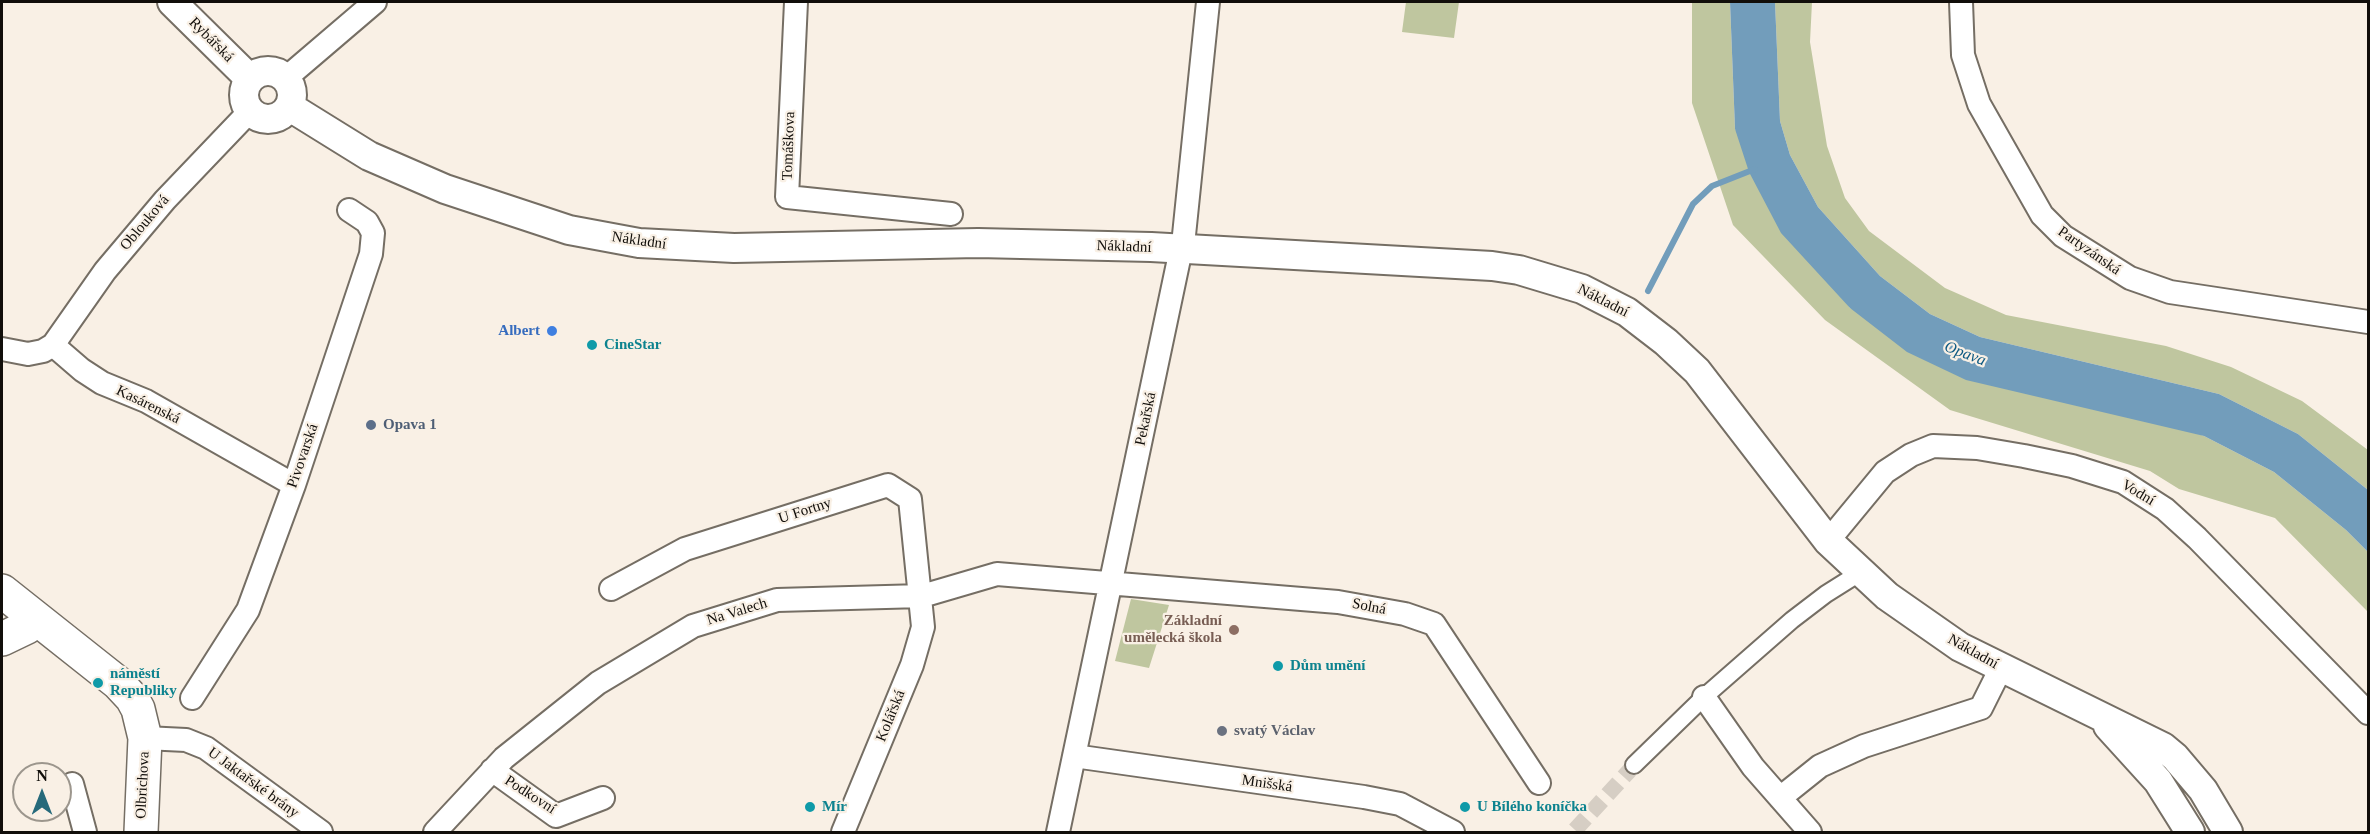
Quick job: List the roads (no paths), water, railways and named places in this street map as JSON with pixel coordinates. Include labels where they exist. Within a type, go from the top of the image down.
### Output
[{"type":"main road","points":[[2,591],[125,690],[138,709],[145,738]]},
{"type":"main road","points":[[2,639],[27,627],[36,618]]},
{"type":"main road","name":"Olbrichova","points":[[134,832],[145,738]]},
{"type":"street","name":"Rybářská","points":[[172,2],[250,79]]},
{"type":"street","points":[[286,78],[375,2]]},
{"type":"street","name":"Tomáškova","points":[[796,2],[787,197],[951,214]]},
{"type":"street","name":"Pekařská","points":[[1058,832],[1181,249],[1208,2]]},
{"type":"street","name":"Partyzánská","points":[[1960,2],[1962,55],[1978,104],[2043,215],[2063,236],[2130,278],[2170,292],[2368,322]]},
{"type":"street","points":[[268,71],[286,78],[293,95],[290,106],[274,119],[261,118],[250,111],[246,105],[244,91],[250,79],[268,71]]},
{"type":"street","name":"Nákladní","points":[[290,106],[369,156],[455,193],[569,230],[639,243],[734,248],[978,243],[1181,249],[1492,267],[1519,270],[1582,289],[1634,317],[1666,342],[1696,371],[1828,541],[1861,572],[1922,622],[2001,668],[2147,738],[2175,757],[2203,790],[2228,832]]},
{"type":"street","name":"Oblouková","points":[[53,345],[105,271],[165,200],[250,111]]},
{"type":"street","name":"Pivovarská","points":[[192,698],[248,609],[294,485],[371,254],[373,233],[367,222],[349,210]]},
{"type":"street","points":[[2,350],[28,354],[43,351],[53,345]]},
{"type":"street","name":"Kasárenská","points":[[53,345],[82,370],[102,383],[146,401],[294,485]]},
{"type":"street","name":"Vodní","points":[[1828,541],[1885,472],[1911,455],[1933,446],[1977,448],[2024,456],[2072,466],[2123,482],[2173,517],[2368,713]]},
{"type":"street","name":"U Fortny","points":[[611,589],[686,549],[888,485],[910,500],[922,596]]},
{"type":"street","points":[[1634,765],[1704,697],[1792,620],[1826,594],[1861,572]]},
{"type":"street","name":"Na Valech","points":[[435,832],[504,758],[598,682],[693,626],[777,600],[922,596],[997,574],[1111,585]]},
{"type":"street","name":"Solná","points":[[1111,585],[1338,602],[1405,614],[1434,624],[1539,783]]},
{"type":"street","name":"Kolářská","points":[[843,832],[912,665],[923,627],[922,596]]},
{"type":"street","points":[[1780,798],[1820,766],[1864,746],[1981,708],[2001,668]]},
{"type":"street","points":[[1704,697],[1753,767],[1810,832]]},
{"type":"street","name":"Nákladní","points":[[2096,714],[2158,781],[2190,832]]},
{"type":"street","name":"U Jaktařské brány","points":[[145,738],[186,740],[206,748],[321,832]]},
{"type":"street","name":"Mnišská","points":[[1074,756],[1364,796],[1400,804],[1453,832]]},
{"type":"street","name":"Podkovní","points":[[492,770],[556,816],[603,798]]},
{"type":"street","points":[[72,784],[85,832]]},
{"type":"water","name":"Opava","points":[[1730,2],[1775,2],[1780,121],[1790,155],[1818,207],[1880,276],[1930,314],[1980,337],[2219,394],[2298,434],[2368,490],[2368,552],[2346,530],[2274,472],[2204,436],[1966,380],[1907,352],[1850,308],[1781,233],[1749,172],[1735,129]]},
{"type":"waterway","points":[[1648,291],[1693,204],[1712,186],[1755,169]]},
{"type":"tunnel","points":[[1575,830],[1630,770]]},
{"type":"place","name":"Albert","points":[[552,331]]},
{"type":"place","name":"CineStar","points":[[592,345]]},
{"type":"place","name":"Opava 1","points":[[371,425]]},
{"type":"place","name":"Základní umělecká škola","points":[[1234,630]]},
{"type":"place","name":"Dům umění","points":[[1278,666]]},
{"type":"place","name":"náměstí Republiky","points":[[98,683]]},
{"type":"place","name":"svatý Václav","points":[[1222,731]]},
{"type":"place","name":"Mír","points":[[810,807]]},
{"type":"place","name":"U Bílého koníčka","points":[[1465,807]]}]
